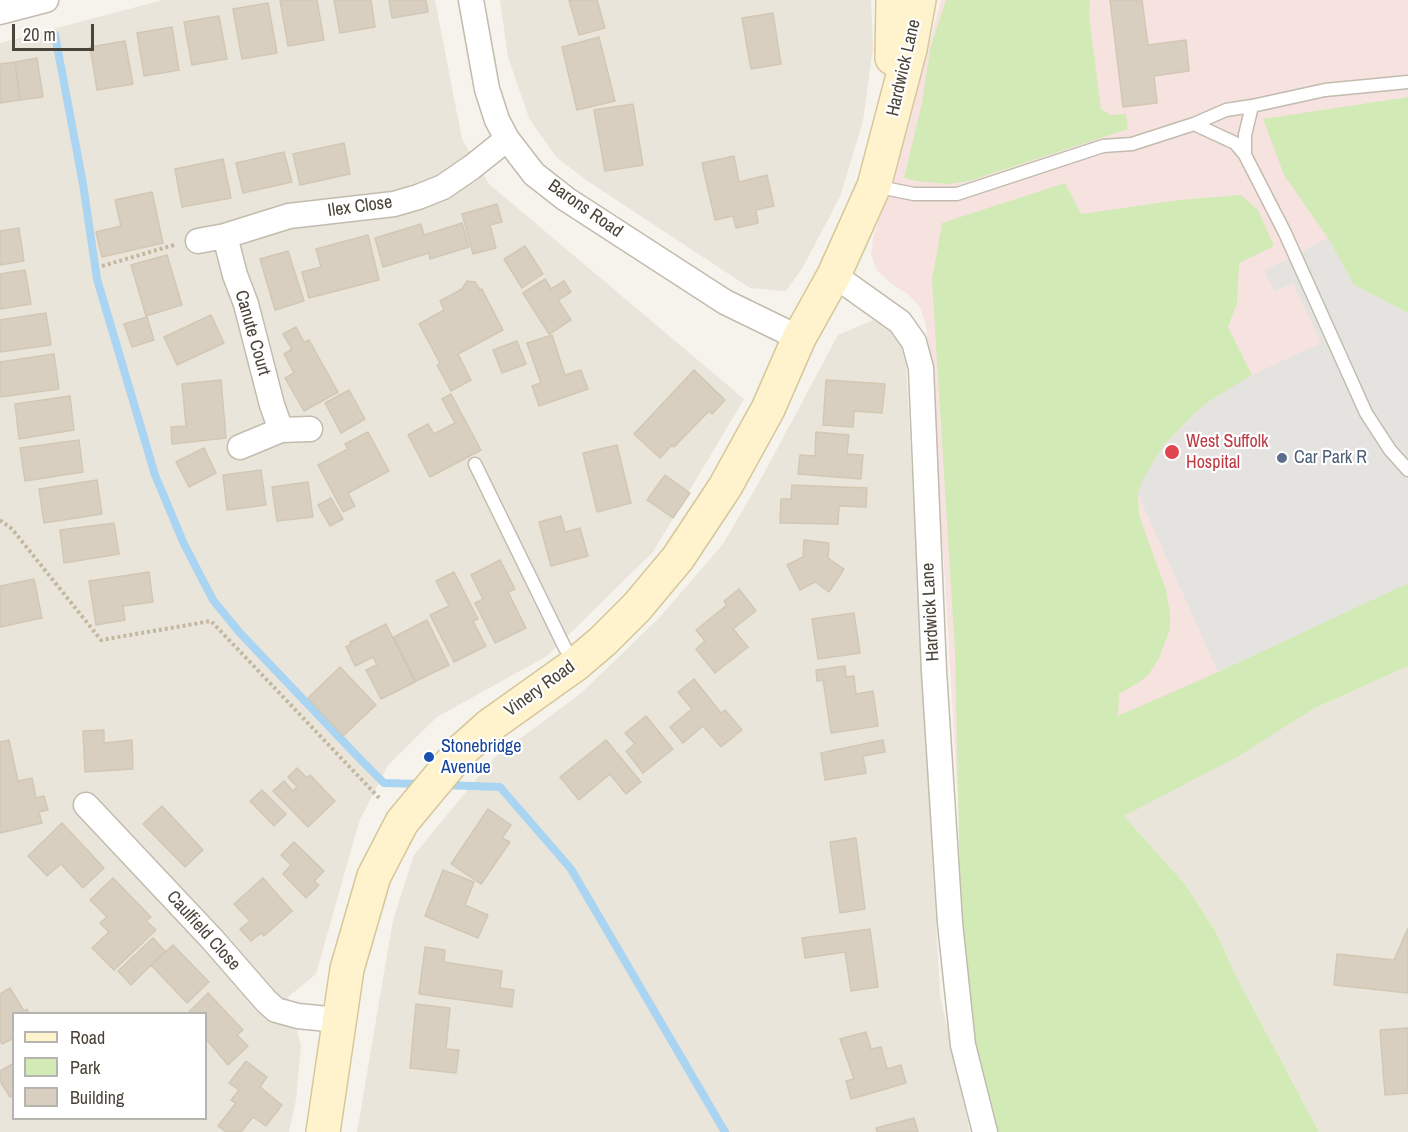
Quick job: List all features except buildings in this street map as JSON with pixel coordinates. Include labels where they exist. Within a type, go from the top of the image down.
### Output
[{"type":"street","points":[[0,12],[46,0]]},
{"type":"street","name":"Barons Road","points":[[471,0],[487,89],[497,120],[507,139],[534,174],[566,199],[725,302],[799,338]]},
{"type":"street","name":"Hardwick Lane","points":[[887,137],[894,38],[893,0]]},
{"type":"street","name":"Hardwick Lane","points":[[919,0],[910,49],[874,186],[834,275],[900,322],[914,342],[921,368],[934,671],[950,923],[963,1045],[985,1132]]},
{"type":"street","name":"Ilex Close","points":[[198,241],[225,236],[289,216],[394,204],[418,197],[443,187],[507,139]]},
{"type":"street","name":"Canute Court","points":[[225,236],[281,430]]},
{"type":"street","name":"Vinery Road","points":[[322,1132],[347,969],[374,876],[402,822],[461,751],[489,726],[576,664],[603,641],[637,607],[678,558],[725,488],[768,409],[799,338],[834,275]]},
{"type":"street","points":[[240,447],[281,430],[310,429]]},
{"type":"street","name":"Caulfield Close","points":[[86,805],[276,1010],[298,1016],[339,1020]]},
{"type":"lane","points":[[874,186],[914,194],[957,194],[1103,146],[1132,144],[1194,124],[1226,110],[1325,90],[1408,82]]},
{"type":"lane","points":[[1245,155],[1245,135],[1252,106]]},
{"type":"lane","points":[[1194,124],[1235,143],[1245,155],[1285,233],[1366,413],[1389,450],[1408,470]]},
{"type":"lane","points":[[475,464],[576,664]]},
{"type":"path","points":[[102,266],[198,241]]},
{"type":"path","points":[[0,520],[12,530],[101,640],[211,621],[402,822]]},
{"type":"shaded area","points":[[163,0],[435,0],[462,139],[489,184],[744,399],[653,552],[547,656],[437,717],[388,765],[359,822],[316,974],[288,997],[301,1045],[296,1100],[289,1132],[0,1132],[0,43]]},
{"type":"shaded area","points":[[500,0],[871,0],[873,48],[863,121],[840,197],[803,267],[786,291],[750,288],[586,180],[556,157],[529,118],[508,57]]},
{"type":"shaded area","name":"West Suffolk Hospital","points":[[941,0],[1408,0],[1408,662],[1313,706],[964,909],[945,579],[926,325],[920,307],[908,294],[892,284],[877,270],[871,255],[873,238],[898,161]]},
{"type":"shaded area","name":"Car Park R","points":[[1328,238],[1354,285],[1408,313],[1408,583],[1218,672],[1138,494],[1141,483],[1164,445],[1208,402],[1252,375],[1321,343],[1293,283],[1275,291],[1264,271]]},
{"type":"shaded area","points":[[873,320],[897,334],[906,365],[940,995],[970,1132],[357,1132],[393,920],[414,855],[494,758],[580,694],[659,618],[723,544],[838,335]]},
{"type":"shaded area","points":[[1408,666],[1408,1132],[1319,1132],[1235,974],[1216,932],[1184,883],[1124,816],[1313,709]]},
{"type":"green space","points":[[946,0],[1090,0],[1089,16],[1101,109],[1111,115],[1126,114],[1128,129],[969,181],[949,184],[904,178],[922,103],[931,45]]},
{"type":"green space","points":[[1408,97],[1408,313],[1354,285],[1328,238],[1284,175],[1263,119]]},
{"type":"green space","points":[[1065,183],[1081,214],[1179,200],[1241,195],[1258,210],[1274,246],[1239,263],[1237,303],[1228,327],[1252,375],[1208,402],[1164,445],[1138,494],[1139,515],[1166,590],[1170,629],[1159,658],[1149,674],[1119,694],[1118,716],[1408,583],[1408,666],[1313,709],[1237,757],[1124,816],[1184,883],[1216,932],[1235,974],[1319,1132],[990,1132],[962,981],[955,651],[932,280],[942,223]]},
{"type":"waterway","points":[[55,35],[83,184],[97,279],[155,475],[184,544],[213,600],[240,633],[360,759],[384,783],[421,784]]},
{"type":"waterway","points":[[443,785],[500,787],[571,869],[725,1132]]},
{"type":"place","name":"West Suffolk Hospital","points":[[1172,452]]},
{"type":"place","name":"Car Park R","points":[[1282,458]]},
{"type":"place","name":"Stonebridge Avenue","points":[[429,757]]}]
